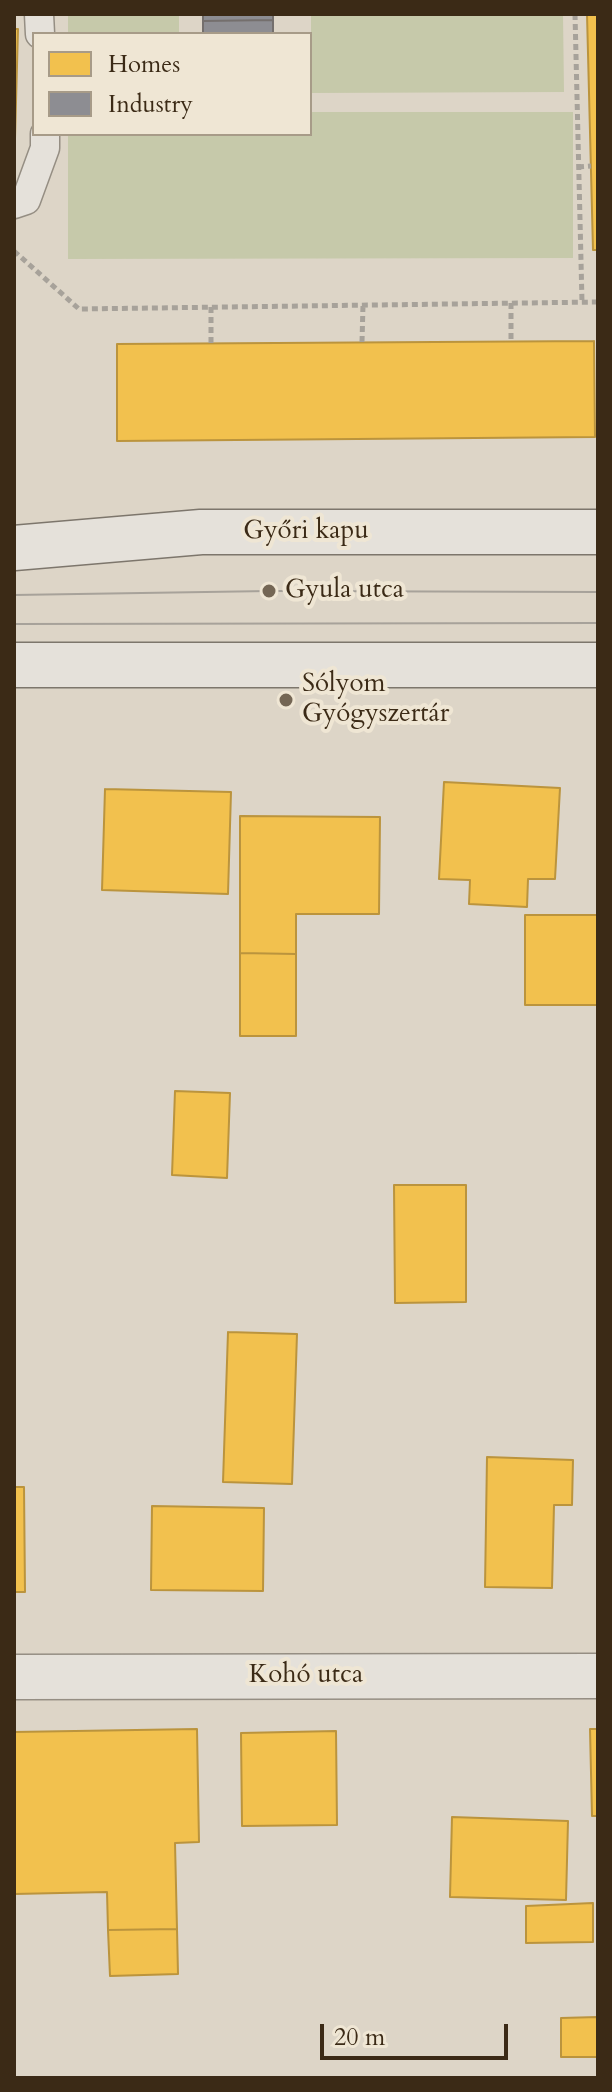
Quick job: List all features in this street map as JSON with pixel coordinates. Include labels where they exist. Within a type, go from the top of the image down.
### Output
[{"type":"street","name":"Győri kapu","points":[[14,548],[201,532],[598,532]]},
{"type":"street","points":[[14,665],[598,665]]},
{"type":"street","name":"Kohó utca","points":[[14,1677],[598,1676]]},
{"type":"lane","points":[[14,204],[26,200],[45,148],[45,136]]},
{"type":"path","points":[[575,14],[582,302]]},
{"type":"path","points":[[578,167],[591,166]]},
{"type":"path","points":[[14,251],[79,309],[598,302]]},
{"type":"path","points":[[511,303],[511,341]]},
{"type":"path","points":[[362,342],[363,305]]},
{"type":"path","points":[[211,307],[211,343]]},
{"type":"green space","points":[[68,14],[179,14],[179,32],[68,32]]},
{"type":"green space","points":[[311,14],[563,14],[564,92],[312,93]]},
{"type":"green space","points":[[312,112],[573,112],[573,258],[68,259],[68,136],[312,136]]},
{"type":"building: Homes","points":[[587,14],[598,14],[598,250],[593,250]]},
{"type":"building: Homes","points":[[14,29],[18,29],[14,175]]},
{"type":"building: Homes","points":[[594,341],[595,437],[117,441],[117,344]]},
{"type":"building: Homes","points":[[444,782],[560,788],[555,879],[528,879],[527,907],[469,904],[470,880],[439,879]]},
{"type":"building: Homes","points":[[105,789],[231,792],[228,894],[102,890]]},
{"type":"building: Homes","points":[[240,816],[380,817],[379,914],[296,914],[296,954],[240,953]]},
{"type":"building: Homes","points":[[525,915],[598,915],[598,1005],[525,1005]]},
{"type":"building: Homes","points":[[240,953],[296,954],[296,1036],[240,1036]]},
{"type":"building: Homes","points":[[175,1091],[230,1093],[227,1178],[172,1175]]},
{"type":"building: Homes","points":[[394,1185],[466,1185],[466,1302],[395,1303]]},
{"type":"building: Homes","points":[[228,1332],[297,1334],[292,1484],[223,1482]]},
{"type":"building: Homes","points":[[487,1457],[573,1460],[572,1505],[554,1505],[552,1588],[485,1587]]},
{"type":"building: Homes","points":[[14,1487],[24,1487],[25,1592],[14,1592]]},
{"type":"building: Homes","points":[[152,1506],[264,1508],[263,1591],[151,1590]]},
{"type":"building: Homes","points":[[197,1729],[199,1842],[175,1843],[177,1929],[108,1930],[107,1892],[14,1894],[14,1732]]},
{"type":"building: Homes","points":[[590,1729],[598,1729],[598,1816],[592,1816]]},
{"type":"building: Homes","points":[[336,1731],[337,1825],[242,1826],[241,1733]]},
{"type":"building: Homes","points":[[452,1817],[568,1821],[566,1900],[450,1897]]},
{"type":"building: Homes","points":[[593,1903],[593,1942],[526,1943],[526,1906]]},
{"type":"building: Homes","points":[[177,1929],[178,1974],[110,1976],[108,1930]]},
{"type":"building: Homes","points":[[598,2017],[598,2057],[561,2057],[561,2018]]},
{"type":"building: Industry","points":[[203,14],[273,14],[273,20],[203,21]]},
{"type":"building: Industry","points":[[273,20],[273,32],[203,32],[203,21]]},
{"type":"tram line","points":[[14,595],[269,591],[598,592]]},
{"type":"tram line","points":[[14,624],[598,623]]},
{"type":"place","name":"Gyula utca","points":[[269,591]]},
{"type":"place","name":"Sólyom Gyógyszertár","points":[[286,700]]}]
